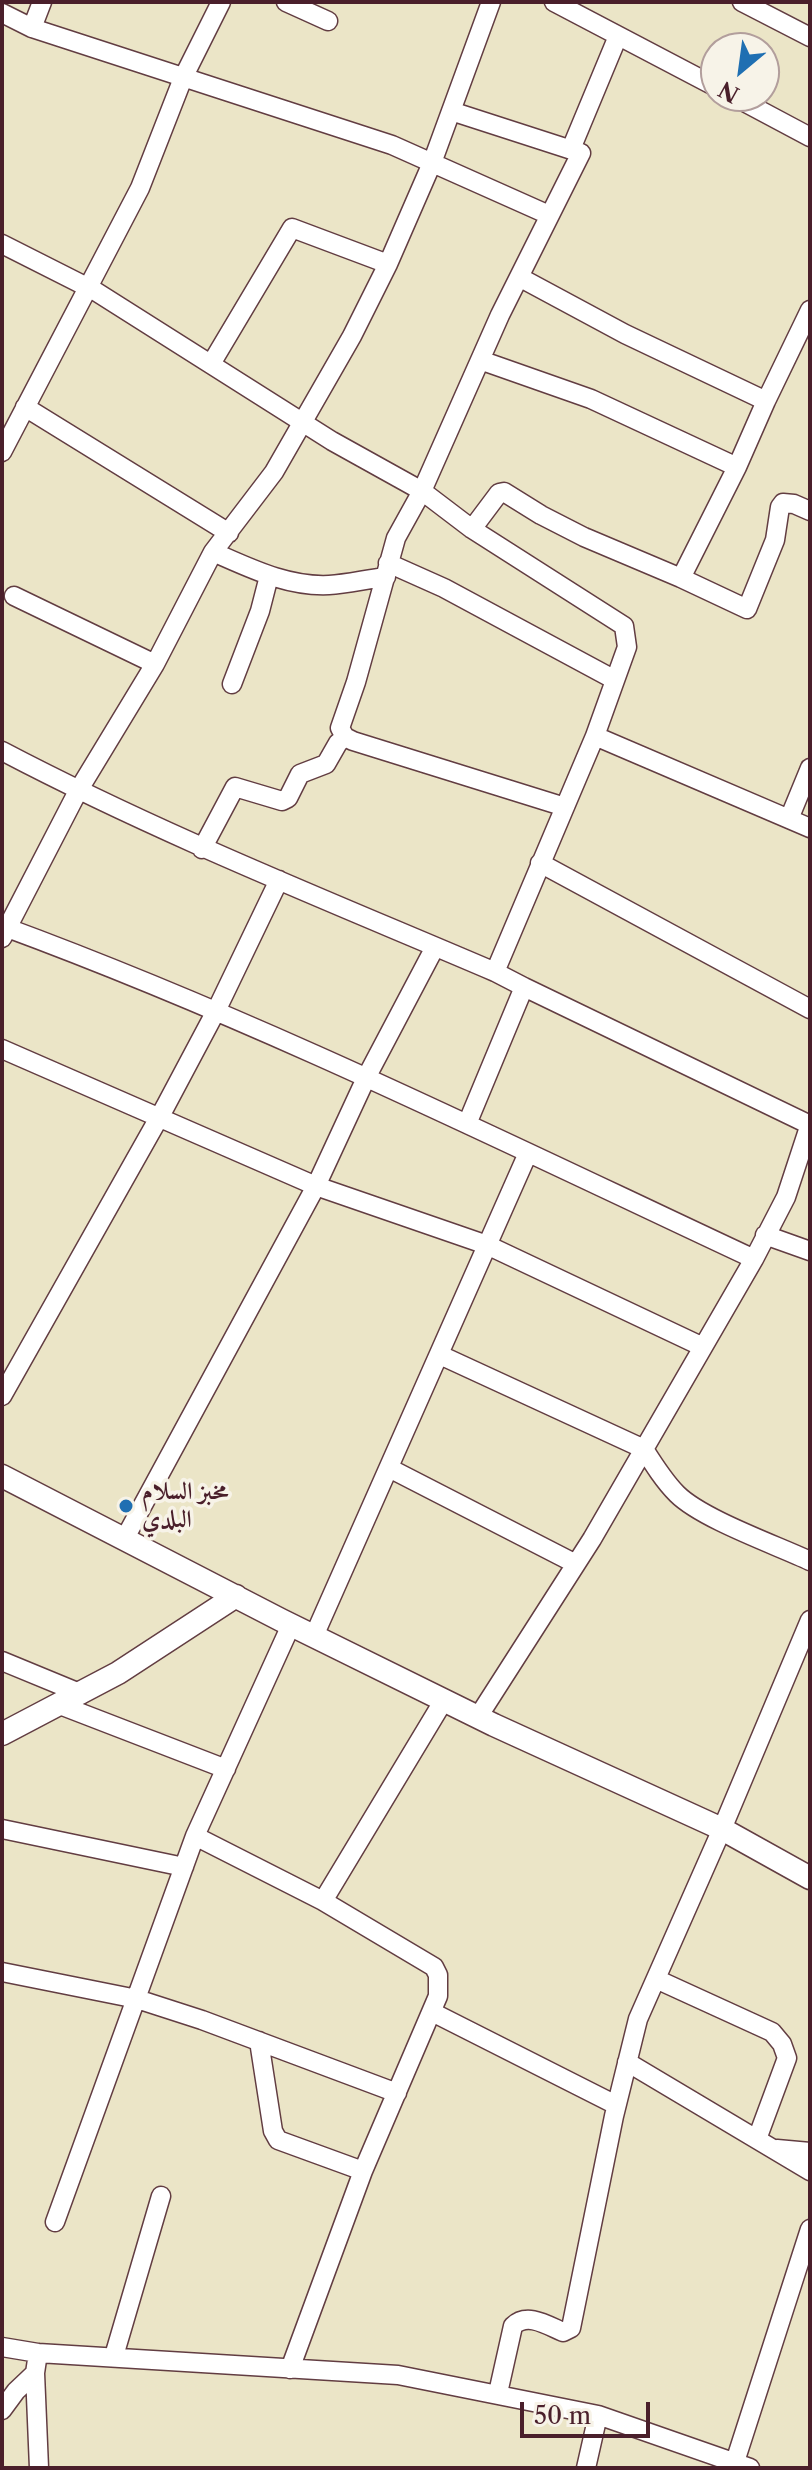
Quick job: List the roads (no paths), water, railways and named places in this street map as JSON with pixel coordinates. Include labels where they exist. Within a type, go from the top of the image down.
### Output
[{"type":"street","points":[[32,28],[42,2]]},
{"type":"street","points":[[2,452],[140,188],[183,78],[221,2]]},
{"type":"street","points":[[286,2],[328,21]]},
{"type":"street","points":[[491,2],[432,163],[388,264],[352,336],[274,472],[213,552],[155,664],[78,791],[4,931],[216,1011],[367,1076],[754,1259]]},
{"type":"street","points":[[554,2],[700,79]]},
{"type":"street","points":[[742,2],[810,37]]},
{"type":"street","points":[[2,13],[32,28],[392,145],[549,215]]},
{"type":"street","points":[[571,149],[618,36]]},
{"type":"street","points":[[451,111],[581,153],[519,277],[422,491],[396,538],[340,728],[345,737],[565,807]]},
{"type":"street","points":[[763,112],[810,137]]},
{"type":"street","points":[[211,364],[292,228],[388,264]]},
{"type":"street","points":[[2,244],[87,287],[332,441],[422,491],[472,529],[624,626],[627,647],[595,736],[495,972]]},
{"type":"street","points":[[519,277],[625,334],[766,401]]},
{"type":"street","points":[[681,578],[810,310]]},
{"type":"street","points":[[480,360],[591,399],[737,467]]},
{"type":"street","points":[[25,407],[229,533]]},
{"type":"street","points":[[472,529],[499,493],[504,492],[584,537],[747,609],[775,540],[780,507],[783,503],[794,504],[810,511]]},
{"type":"street","points":[[213,552],[269,576],[300,583],[329,585],[387,570],[444,588],[615,680]]},
{"type":"street","points":[[232,684],[260,611],[269,576]]},
{"type":"street","points":[[14,596],[155,664]]},
{"type":"street","points":[[595,736],[810,828]]},
{"type":"street","points":[[202,849],[235,787],[282,801],[288,798],[300,774],[326,764],[345,737]]},
{"type":"street","points":[[2,751],[78,791],[202,849],[495,972],[810,1124],[786,1197],[754,1259],[576,1564],[478,1717]]},
{"type":"street","points":[[789,819],[810,768]]},
{"type":"street","points":[[540,863],[810,1009]]},
{"type":"street","points":[[2,1396],[216,1011],[279,880]]},
{"type":"street","points":[[125,1538],[316,1186],[367,1076],[435,947]]},
{"type":"street","points":[[467,1124],[524,987]]},
{"type":"street","points":[[2,1049],[316,1186],[487,1245],[703,1347]]},
{"type":"street","points":[[314,1636],[528,1153]]},
{"type":"street","points":[[765,1235],[810,1251]]},
{"type":"street","points":[[440,1355],[644,1449],[679,1496],[700,1510],[810,1561]]},
{"type":"street","points":[[389,1468],[576,1564]]},
{"type":"street","points":[[2,1476],[478,1717],[722,1829],[810,1878]]},
{"type":"street","points":[[2,1734],[82,1694],[162,1646],[236,1596]]},
{"type":"street","points":[[498,2393],[513,2326],[519,2320],[528,2319],[563,2332],[571,2328],[616,2105],[638,2019],[810,1620]]},
{"type":"street","points":[[55,2222],[195,1836],[291,1625]]},
{"type":"street","points":[[2,1661],[82,1694]]},
{"type":"street","points":[[323,1901],[444,1700]]},
{"type":"street","points":[[60,1705],[226,1769]]},
{"type":"street","points":[[2,1829],[184,1867]]},
{"type":"street","points":[[195,1836],[323,1901],[434,1967],[439,1984],[432,2012],[363,2171],[290,2369]]},
{"type":"street","points":[[2,1972],[137,1999],[397,2093]]},
{"type":"street","points":[[656,1979],[772,2032],[782,2044],[787,2058],[764,2144]]},
{"type":"street","points":[[432,2012],[616,2105]]},
{"type":"street","points":[[259,2041],[273,2131],[278,2140],[363,2171]]},
{"type":"street","points":[[627,2062],[810,2171]]},
{"type":"street","points":[[764,2144],[810,2152]]},
{"type":"street","points":[[114,2356],[161,2196]]},
{"type":"street","points":[[2,2347],[38,2353],[398,2375],[598,2415],[739,2466],[810,2229]]},
{"type":"street","points":[[38,2353],[35,2373],[39,2468]]},
{"type":"street","points":[[2,2410],[35,2373]]},
{"type":"street","points":[[586,2468],[598,2415]]},
{"type":"place","name":"مخبز السلام البلدي","points":[[126,1506]]}]
